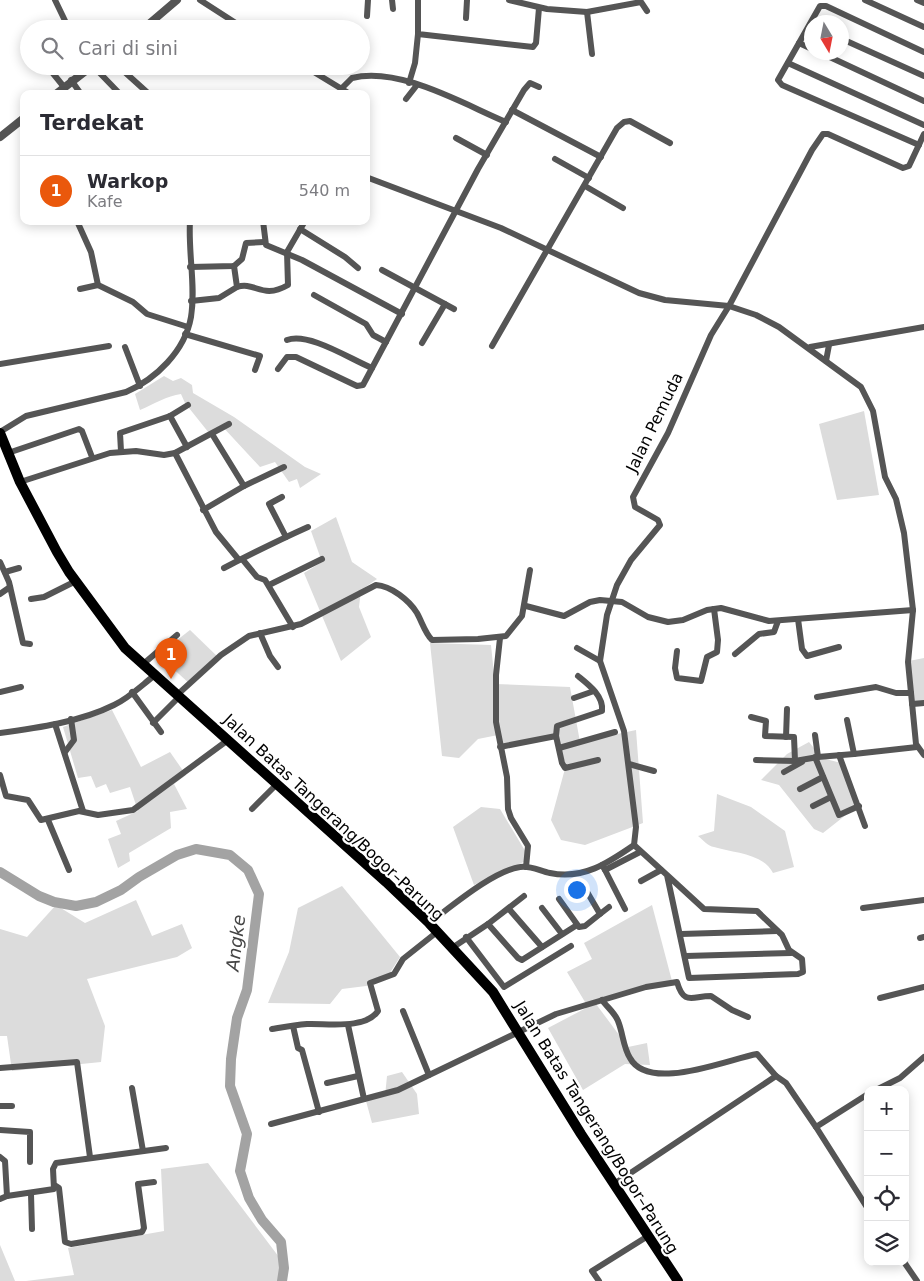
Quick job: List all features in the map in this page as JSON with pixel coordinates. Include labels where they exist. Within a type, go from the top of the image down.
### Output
[{"type":"main road","name":"Jalan Batas Tangerang/Bogor–Parung","points":[[0,432],[20,482],[48,537],[107,625],[142,664],[278,784],[429,923],[493,992],[614,1184],[678,1281]]},
{"type":"street","points":[[55,0],[65,20]]},
{"type":"street","points":[[154,20],[177,0]]},
{"type":"street","points":[[200,0],[232,20]]},
{"type":"street","points":[[367,16],[368,0]]},
{"type":"street","points":[[392,0],[393,9]]},
{"type":"street","points":[[408,83],[415,63],[418,34],[418,0]]},
{"type":"street","points":[[466,18],[467,0]]},
{"type":"street","points":[[509,0],[539,8],[587,12],[626,2],[642,2],[647,11]]},
{"type":"street","points":[[865,0],[924,27]]},
{"type":"street","points":[[917,0],[924,3]]},
{"type":"street","points":[[815,15],[819,6],[822,5],[844,15]]},
{"type":"street","points":[[418,34],[534,46],[539,8]]},
{"type":"street","points":[[587,12],[592,54]]},
{"type":"street","points":[[849,17],[924,52]]},
{"type":"street","points":[[804,36],[779,77],[779,83],[920,148]]},
{"type":"street","points":[[849,42],[924,76]]},
{"type":"street","points":[[799,43],[804,45]]},
{"type":"street","points":[[836,60],[924,102]]},
{"type":"street","points":[[788,63],[924,125]]},
{"type":"street","points":[[54,75],[64,87]]},
{"type":"street","points":[[61,90],[78,75]]},
{"type":"street","points":[[101,75],[116,90]]},
{"type":"street","points":[[128,75],[145,90]]},
{"type":"street","points":[[319,75],[342,89],[352,78],[367,75],[417,85],[506,122]]},
{"type":"street","points":[[71,80],[78,90]]},
{"type":"street","points":[[278,369],[287,358],[296,357],[359,387],[364,383],[527,84],[532,83],[539,86]]},
{"type":"street","points":[[406,99],[417,85]]},
{"type":"street","points":[[512,110],[601,157]]},
{"type":"street","points":[[0,137],[20,121]]},
{"type":"street","points":[[492,346],[617,128],[625,121],[630,122],[670,143]]},
{"type":"street","name":"Jalan Pemuda","points":[[634,845],[636,828],[623,724],[600,661],[610,600],[631,560],[660,525],[658,520],[635,507],[632,497],[668,433],[711,335],[729,306],[822,134],[828,134],[903,168],[909,166],[920,148],[924,134]]},
{"type":"street","points":[[456,138],[487,155]]},
{"type":"street","points":[[555,159],[589,178]]},
{"type":"street","points":[[370,178],[501,228],[647,296],[729,306],[774,324],[810,348],[864,390],[873,411],[885,477],[896,499],[904,533],[913,610],[908,662],[918,747],[924,755]]},
{"type":"street","points":[[585,186],[623,208]]},
{"type":"street","points":[[79,225],[92,252],[98,285]]},
{"type":"street","points":[[0,432],[26,416],[126,392],[140,386],[165,366],[188,327],[191,301],[190,225]]},
{"type":"street","points":[[263,225],[264,242]]},
{"type":"street","points":[[191,301],[219,298],[237,287],[246,285],[263,292],[288,285],[287,252],[302,225]]},
{"type":"street","points":[[300,229],[345,257],[358,268]]},
{"type":"street","points":[[190,266],[234,266],[242,259],[246,243],[264,242],[276,250],[287,252],[402,314]]},
{"type":"street","points":[[234,266],[237,287]]},
{"type":"street","points":[[382,270],[454,309]]},
{"type":"street","points":[[80,289],[98,285],[133,302],[147,314],[188,327]]},
{"type":"street","points":[[314,295],[366,324],[373,335],[386,342]]},
{"type":"street","points":[[422,344],[445,304]]},
{"type":"street","points":[[810,348],[924,327]]},
{"type":"street","points":[[185,334],[260,356],[255,370]]},
{"type":"street","points":[[287,340],[295,338],[311,340],[372,368]]},
{"type":"street","points":[[826,361],[829,344]]},
{"type":"street","points":[[0,364],[109,346]]},
{"type":"street","points":[[125,347],[140,386]]},
{"type":"street","points":[[120,452],[120,433],[170,416],[188,405]]},
{"type":"street","points":[[170,416],[187,447]]},
{"type":"street","points":[[20,482],[92,457],[120,452],[164,455],[175,452],[229,424]]},
{"type":"street","points":[[8,453],[79,429],[82,431],[92,457]]},
{"type":"street","points":[[212,434],[244,486]]},
{"type":"street","points":[[175,452],[203,510],[216,532],[257,577],[264,579],[269,585],[293,627]]},
{"type":"street","points":[[203,510],[244,486],[284,467]]},
{"type":"street","points":[[282,497],[269,504],[286,537]]},
{"type":"street","points":[[224,568],[261,548],[308,528]]},
{"type":"street","points":[[269,585],[322,559]]},
{"type":"street","points":[[0,562],[10,588],[23,642],[30,644]]},
{"type":"street","points":[[5,572],[19,568]]},
{"type":"street","points":[[153,723],[178,696],[228,649],[249,636],[293,627],[366,589],[380,586],[399,595],[415,610],[432,640],[500,638],[506,636],[515,627],[526,606],[530,570]]},
{"type":"street","points":[[32,599],[44,597],[76,581]]},
{"type":"street","points":[[0,594],[10,588]]},
{"type":"street","points":[[526,606],[564,616],[590,602],[610,600],[622,602],[648,617],[668,622],[683,620],[714,608],[728,610],[761,621],[913,610]]},
{"type":"street","points":[[677,651],[677,678],[701,681],[707,657],[716,652],[718,640],[714,608]]},
{"type":"street","points":[[798,619],[802,649],[807,656],[839,647]]},
{"type":"street","points":[[735,654],[758,634],[774,632],[778,621]]},
{"type":"street","points":[[260,633],[270,656],[278,667]]},
{"type":"street","points":[[142,664],[177,635]]},
{"type":"street","points":[[500,638],[496,675],[496,722],[507,777],[509,813],[528,846],[526,867]]},
{"type":"street","points":[[577,648],[600,661]]},
{"type":"street","points":[[0,732],[55,724],[112,706],[155,675]]},
{"type":"street","points":[[578,676],[594,690],[601,702],[602,711],[557,726],[556,736],[562,763],[565,768],[598,760]]},
{"type":"street","points":[[0,692],[21,687]]},
{"type":"street","points":[[817,697],[876,687],[896,693],[911,693]]},
{"type":"street","points":[[574,698],[594,690]]},
{"type":"street","points":[[132,692],[161,732]]},
{"type":"street","points":[[912,704],[924,703]]},
{"type":"street","points":[[786,737],[787,710]]},
{"type":"street","points":[[751,717],[766,721],[766,736],[794,737],[795,761]]},
{"type":"street","points":[[65,752],[74,740],[71,719]]},
{"type":"street","points":[[847,720],[854,754]]},
{"type":"street","points":[[55,724],[84,811]]},
{"type":"street","points":[[559,748],[615,732]]},
{"type":"street","points":[[815,735],[816,757],[838,815],[859,806]]},
{"type":"street","points":[[500,747],[556,736]]},
{"type":"street","points":[[0,775],[6,796],[28,800],[41,820],[84,811],[98,815],[134,809],[228,740]]},
{"type":"street","points":[[756,760],[795,761],[816,757],[918,747]]},
{"type":"street","points":[[839,755],[865,826]]},
{"type":"street","points":[[784,772],[805,760]]},
{"type":"street","points":[[629,764],[654,771]]},
{"type":"street","points":[[800,788],[823,777]]},
{"type":"street","points":[[252,809],[278,784]]},
{"type":"street","points":[[813,806],[831,797]]},
{"type":"street","points":[[48,820],[69,870]]},
{"type":"street","points":[[604,867],[634,845],[640,852],[667,875],[704,909],[754,910],[777,931],[791,953],[802,959],[804,970],[801,974],[690,978],[667,875]]},
{"type":"street","points":[[429,923],[488,882],[509,870],[526,867],[550,874],[575,876],[604,867],[640,852]]},
{"type":"street","points":[[604,867],[625,909]]},
{"type":"street","points":[[641,881],[661,870]]},
{"type":"street","points":[[583,885],[600,914]]},
{"type":"street","points":[[452,948],[509,909],[524,896]]},
{"type":"street","points":[[560,899],[579,927],[585,926],[609,907]]},
{"type":"street","points":[[863,908],[924,900]]},
{"type":"street","points":[[542,908],[562,934]]},
{"type":"street","points":[[509,909],[542,947]]},
{"type":"street","points":[[488,924],[520,960],[577,925]]},
{"type":"street","points":[[681,934],[777,931]]},
{"type":"street","points":[[272,1029],[293,1026],[348,1025],[376,1014],[370,983],[394,974],[403,959],[437,932]]},
{"type":"street","points":[[466,937],[504,987]]},
{"type":"street","points":[[493,992],[571,946]]},
{"type":"street","points":[[686,956],[791,953]]},
{"type":"street","points":[[271,1124],[398,1090],[564,1011],[646,986],[675,981],[681,993],[686,997],[693,999],[711,996],[732,1010],[748,1017]]},
{"type":"street","points":[[880,998],[924,987]]},
{"type":"street","points":[[602,1000],[618,1021],[630,1058],[644,1068],[663,1073],[689,1072],[757,1054],[776,1076],[786,1083],[864,1203]]},
{"type":"street","points":[[403,1011],[429,1075]]},
{"type":"street","points":[[348,1025],[364,1099]]},
{"type":"street","points":[[293,1026],[298,1048],[302,1050],[320,1112]]},
{"type":"street","points":[[884,1086],[900,1078],[924,1057]]},
{"type":"street","points":[[0,1068],[77,1062],[90,1157]]},
{"type":"street","points":[[327,1083],[358,1076]]},
{"type":"street","points":[[614,1184],[776,1076]]},
{"type":"street","points":[[132,1088],[143,1151]]},
{"type":"street","points":[[816,1127],[864,1097]]},
{"type":"street","points":[[0,1106],[12,1106]]},
{"type":"street","points":[[0,1130],[30,1132],[30,1162]]},
{"type":"street","points":[[154,1182],[138,1184],[144,1228],[142,1232],[70,1244],[65,1242],[59,1188],[56,1186],[53,1170],[56,1163],[166,1148]]},
{"type":"street","points":[[0,1158],[5,1161],[3,1197],[51,1190],[56,1186]]},
{"type":"street","points":[[30,1194],[32,1229]]},
{"type":"street","points":[[599,1281],[592,1271],[648,1236]]},
{"type":"street","points":[[907,1266],[917,1281]]},
{"type":"shaded area","points":[[164,376],[173,381],[181,378],[192,385],[193,393],[234,417],[305,467],[321,474],[300,488],[297,479],[289,482],[275,462],[260,467],[221,425],[209,433],[185,403],[181,394],[166,398],[140,410],[135,394]]},
{"type":"shaded area","points":[[864,411],[879,495],[837,500],[819,424]]},
{"type":"shaded area","points":[[336,517],[352,562],[377,579],[361,590],[359,607],[371,637],[341,661],[304,573],[322,562],[311,531]]},
{"type":"shaded area","points":[[190,630],[220,659],[190,684],[158,655]]},
{"type":"shaded area","points":[[430,643],[491,645],[495,684],[570,687],[580,742],[636,730],[643,823],[585,845],[561,840],[551,820],[566,765],[556,738],[500,747],[498,735],[478,739],[459,758],[442,756]]},
{"type":"shaded area","points":[[924,658],[924,706],[913,707],[909,661]]},
{"type":"shaded area","points":[[112,710],[141,767],[170,752],[186,775],[174,784],[187,809],[170,812],[171,828],[129,853],[130,861],[118,868],[108,839],[121,834],[116,821],[138,811],[130,787],[110,793],[106,784],[96,788],[91,776],[78,778],[63,727]]},
{"type":"shaded area","points":[[809,742],[822,758],[841,763],[856,807],[823,833],[814,829],[779,785],[761,780],[787,754]]},
{"type":"shaded area","points":[[717,794],[751,807],[785,831],[794,867],[773,873],[762,861],[712,846],[698,836],[714,831]]},
{"type":"shaded area","points":[[481,807],[500,809],[530,859],[474,885],[453,827]]},
{"type":"shaded area","points":[[342,886],[400,957],[386,979],[366,986],[342,989],[330,1004],[268,1003],[289,952],[298,908]]},
{"type":"shaded area","points":[[136,900],[152,936],[182,924],[192,948],[177,957],[87,979],[105,1026],[101,1062],[12,1071],[7,1036],[0,1036],[0,929],[27,937],[56,905],[85,923]]},
{"type":"shaded area","points":[[652,905],[672,981],[596,1004],[628,1047],[647,1043],[650,1065],[625,1064],[583,1090],[548,1028],[588,1007],[567,972],[592,959],[584,943]]},
{"type":"shaded area","points":[[402,1072],[417,1094],[419,1114],[372,1123],[366,1101],[385,1096],[387,1076]]},
{"type":"shaded area","points":[[208,1163],[285,1265],[280,1281],[26,1281],[74,1275],[68,1248],[164,1231],[161,1169]]},
{"type":"shaded area","points":[[0,1245],[15,1281],[0,1281]]},
{"type":"waterway","name":"Angke","points":[[0,872],[39,896],[54,902],[76,906],[96,902],[121,890],[177,855],[196,849],[230,855],[248,870],[259,894],[247,990],[237,1018],[231,1059],[230,1086],[247,1134],[240,1171],[249,1198],[262,1220],[281,1242],[284,1268],[282,1281]]},
{"type":"place","name":"Warkop","points":[[171,679]]}]
